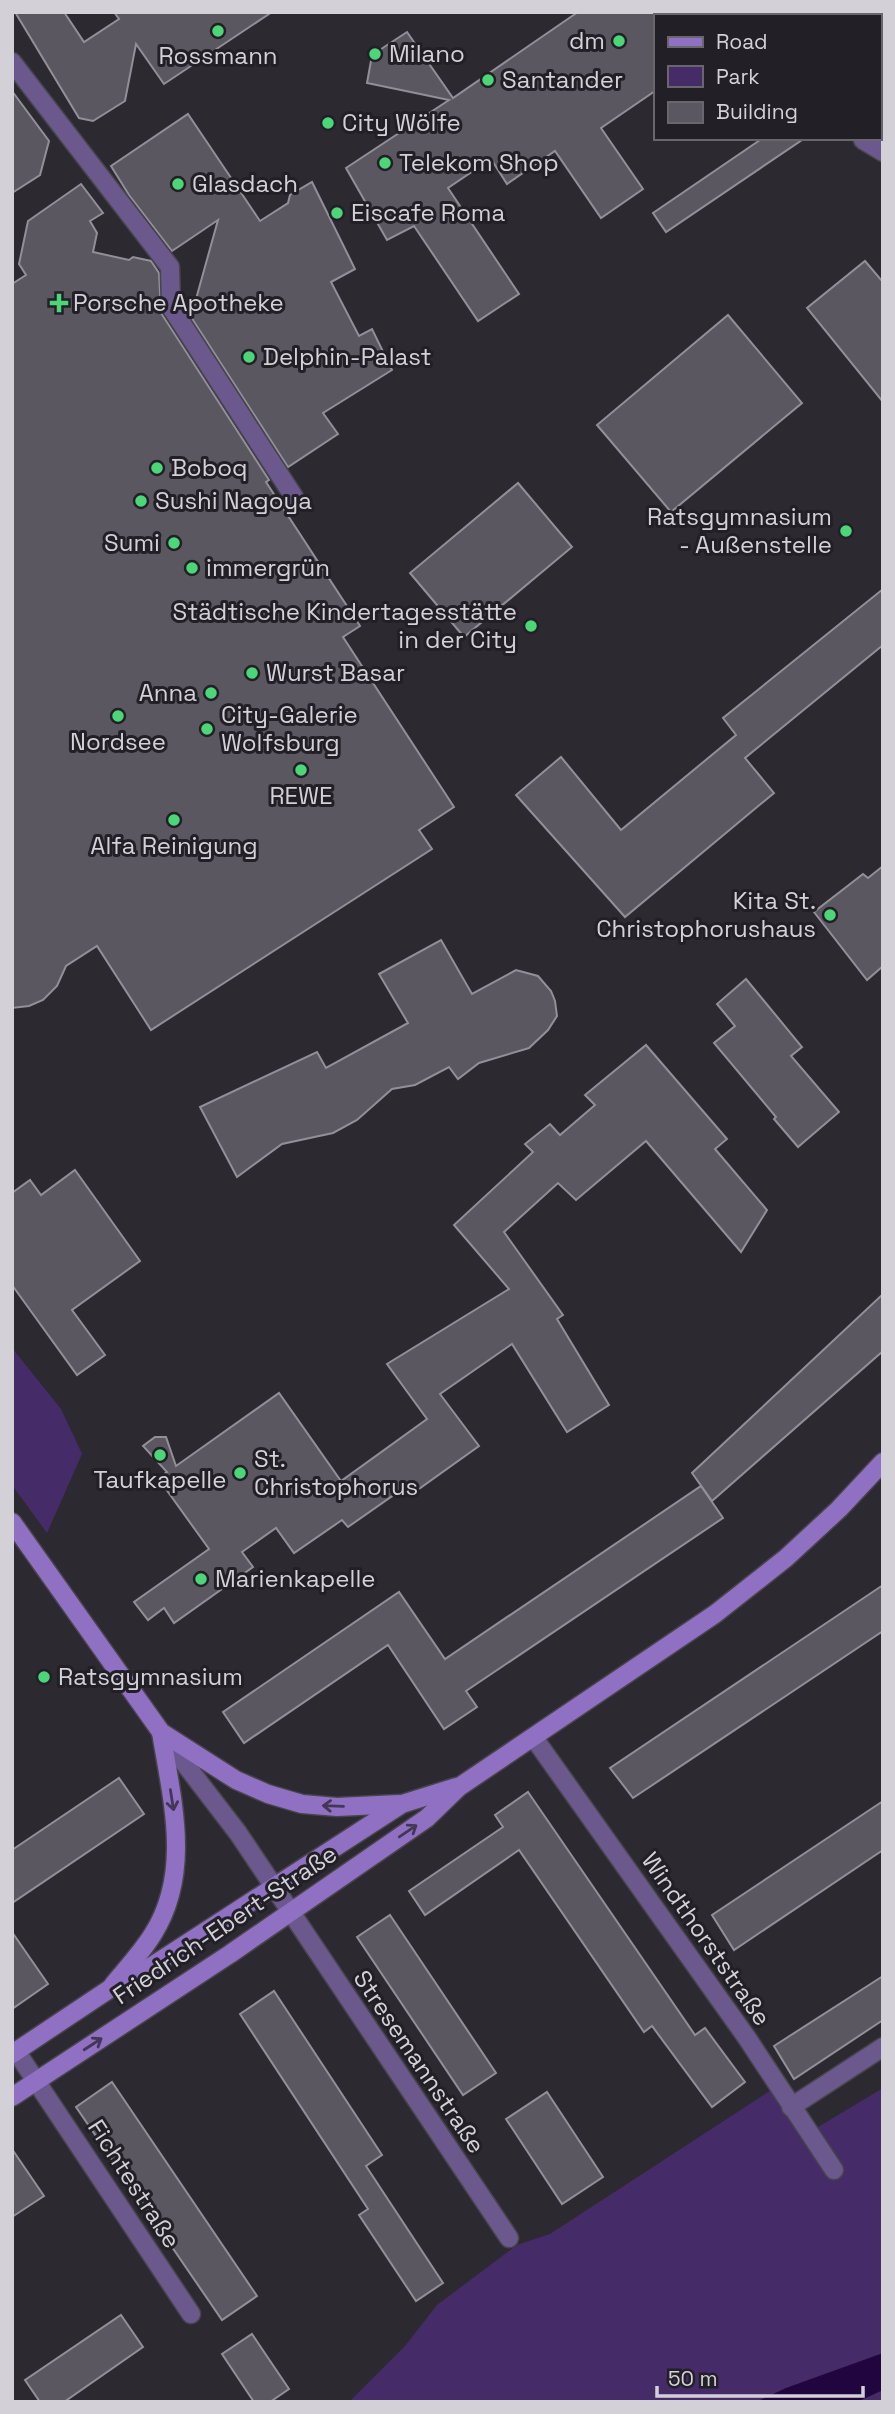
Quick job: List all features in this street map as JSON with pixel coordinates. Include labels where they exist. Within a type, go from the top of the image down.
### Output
[{"type":"street","points":[[12,62],[170,267],[171,307],[294,497]]},
{"type":"street","points":[[863,140],[883,152]]},
{"type":"street","name":"Friedrich-Ebert-Straße","points":[[12,2097],[428,1818],[459,1787],[725,1606],[804,1542],[883,1462]]},
{"type":"street","points":[[12,1521],[161,1732],[236,1780],[268,1794],[302,1804],[337,1807],[402,1804]]},
{"type":"street","points":[[111,1988],[153,1935],[168,1905],[174,1882],[177,1829],[161,1732]]},
{"type":"street","name":"Stresemannstraße","points":[[161,1732],[238,1833],[509,2238]]},
{"type":"street","name":"Windthorststraße","points":[[534,1738],[747,2038],[834,2170]]},
{"type":"street","name":"Friedrich-Ebert-Straße","points":[[14,2052],[402,1804],[459,1787]]},
{"type":"street","points":[[791,2107],[883,2047]]},
{"type":"street","name":"Fichtestraße","points":[[14,2052],[191,2314]]},
{"type":"green space","points":[[12,1348],[61,1409],[82,1454],[47,1533],[12,1485]]},
{"type":"green space","points":[[776,2087],[808,2133],[883,2088],[883,2402],[349,2402],[405,2346],[437,2305],[517,2245],[550,2234]]},
{"type":"shaded area","points":[[883,2353],[883,2390],[857,2402],[756,2402],[786,2388]]},
{"type":"building","points":[[15,12],[64,12],[84,42],[119,19],[114,12],[272,12],[164,84],[136,44],[125,101],[93,121],[79,118]]},
{"type":"building","points":[[578,12],[655,12],[654,92],[601,128],[643,189],[601,218],[555,151],[507,184],[491,159],[448,188],[519,294],[478,321],[414,226],[387,240],[346,168],[449,100],[367,83],[372,55],[407,32],[453,98]]},
{"type":"building","points":[[12,91],[49,141],[40,175],[12,193]]},
{"type":"building","points":[[188,114],[260,221],[288,203],[290,195],[312,182],[355,269],[331,282],[359,336],[372,329],[392,370],[323,413],[338,434],[288,467],[191,317],[218,220],[172,251],[129,195],[111,166]]},
{"type":"building","points":[[760,140],[802,140],[666,232],[653,213]]},
{"type":"building","name":"City-Galerie Wolfsburg","points":[[81,184],[103,213],[90,221],[97,233],[93,252],[129,260],[133,257],[151,261],[159,273],[161,313],[360,626],[343,637],[454,807],[419,830],[432,849],[151,1030],[97,946],[66,966],[57,986],[43,1000],[29,1006],[12,1008],[12,284],[26,275],[19,264],[28,221]]},
{"type":"building","points":[[865,261],[883,282],[883,402],[807,308]]},
{"type":"building","points":[[728,315],[802,403],[671,512],[597,425]]},
{"type":"building","name":"Städtische Kindertagesstätte in der City","points":[[518,483],[572,547],[464,637],[410,573]]},
{"type":"building","points":[[883,589],[883,645],[745,758],[774,793],[625,917],[516,795],[561,757],[621,830],[736,735],[723,718]]},
{"type":"building","points":[[883,866],[883,966],[867,980],[814,912],[863,874],[868,878]]},
{"type":"building","points":[[441,940],[472,994],[516,970],[538,976],[551,991],[555,1001],[557,1016],[548,1030],[529,1048],[479,1063],[458,1079],[449,1067],[415,1085],[392,1089],[357,1120],[333,1133],[282,1144],[237,1177],[200,1107],[317,1052],[326,1068],[408,1023],[379,974]]},
{"type":"building","points":[[746,979],[802,1047],[791,1056],[839,1112],[798,1147],[714,1043],[735,1026],[717,1004]]},
{"type":"building","points":[[646,1045],[727,1139],[715,1149],[767,1210],[741,1252],[646,1141],[576,1200],[558,1183],[504,1232],[563,1315],[557,1319],[609,1405],[567,1432],[512,1344],[440,1394],[479,1446],[416,1491],[411,1483],[348,1527],[342,1520],[294,1553],[276,1528],[242,1552],[253,1567],[174,1623],[164,1608],[148,1620],[134,1602],[209,1549],[158,1478],[167,1472],[143,1446],[155,1437],[166,1437],[176,1466],[279,1393],[341,1481],[427,1419],[387,1364],[509,1289],[454,1225],[533,1152],[525,1144],[550,1124],[560,1135],[595,1105],[585,1095]]},
{"type":"building","points":[[75,1170],[140,1261],[72,1310],[105,1355],[77,1375],[12,1285],[12,1193],[30,1180],[41,1195]]},
{"type":"building","points":[[883,1294],[883,1351],[712,1501],[692,1473]]},
{"type":"building","points":[[701,1486],[723,1518],[466,1691],[477,1707],[444,1729],[388,1645],[244,1743],[223,1712],[399,1592],[445,1659]]},
{"type":"building","points":[[883,1585],[883,1631],[633,1798],[610,1768]]},
{"type":"building","points":[[119,1778],[144,1814],[12,1903],[12,1850]]},
{"type":"building","points":[[528,1792],[695,2035],[705,2028],[745,2082],[712,2107],[652,2026],[644,2032],[519,1850],[425,1915],[409,1891],[503,1827],[495,1815]]},
{"type":"building","points":[[883,1801],[883,1850],[734,1950],[712,1915]]},
{"type":"building","points":[[390,1915],[496,2073],[463,2095],[357,1937]]},
{"type":"building","points":[[12,1932],[48,1984],[12,2009]]},
{"type":"building","points":[[883,1976],[883,2020],[794,2079],[774,2046]]},
{"type":"building","points":[[274,1991],[382,2155],[366,2166],[443,2283],[416,2301],[359,2215],[368,2209],[240,2014]]},
{"type":"building","points":[[112,2082],[257,2296],[222,2320],[76,2107]]},
{"type":"building","points":[[547,2092],[603,2177],[562,2204],[506,2119]]},
{"type":"building","points":[[12,2149],[44,2196],[12,2217]]},
{"type":"building","points":[[121,2315],[143,2347],[64,2402],[40,2402],[25,2380]]},
{"type":"building","points":[[252,2334],[289,2389],[270,2402],[254,2402],[222,2354]]},
{"type":"place","name":"Rossmann","points":[[218,31]]},
{"type":"place","name":"dm","points":[[619,41]]},
{"type":"place","name":"Milano","points":[[375,54]]},
{"type":"place","name":"Santander","points":[[488,80]]},
{"type":"place","name":"City Wölfe","points":[[328,123]]},
{"type":"place","name":"Telekom Shop","points":[[385,163]]},
{"type":"place","name":"Glasdach","points":[[178,184]]},
{"type":"place","name":"Eiscafe Roma","points":[[337,213]]},
{"type":"place","name":"Porsche Apotheke","points":[[59,303]]},
{"type":"place","name":"Delphin-Palast","points":[[249,357]]},
{"type":"place","name":"Boboq","points":[[157,468]]},
{"type":"place","name":"Sushi Nagoya","points":[[141,501]]},
{"type":"place","name":"Ratsgymnasium - Außenstelle","points":[[846,531]]},
{"type":"place","name":"Sumi","points":[[174,543]]},
{"type":"place","name":"immergrün","points":[[192,568]]},
{"type":"place","name":"Städtische Kindertagesstätte in der City","points":[[531,626]]},
{"type":"place","name":"Wurst Basar","points":[[252,673]]},
{"type":"place","name":"Anna","points":[[211,693]]},
{"type":"place","name":"Nordsee","points":[[118,716]]},
{"type":"place","name":"City-Galerie Wolfsburg","points":[[207,729]]},
{"type":"place","name":"REWE","points":[[301,770]]},
{"type":"place","name":"Alfa Reinigung","points":[[174,820]]},
{"type":"place","name":"Kita St. Christophorushaus","points":[[830,915]]},
{"type":"place","name":"Taufkapelle","points":[[160,1455]]},
{"type":"place","name":"St. Christophorus","points":[[240,1473]]},
{"type":"place","name":"Marienkapelle","points":[[201,1579]]},
{"type":"place","name":"Ratsgymnasium","points":[[44,1677]]}]
